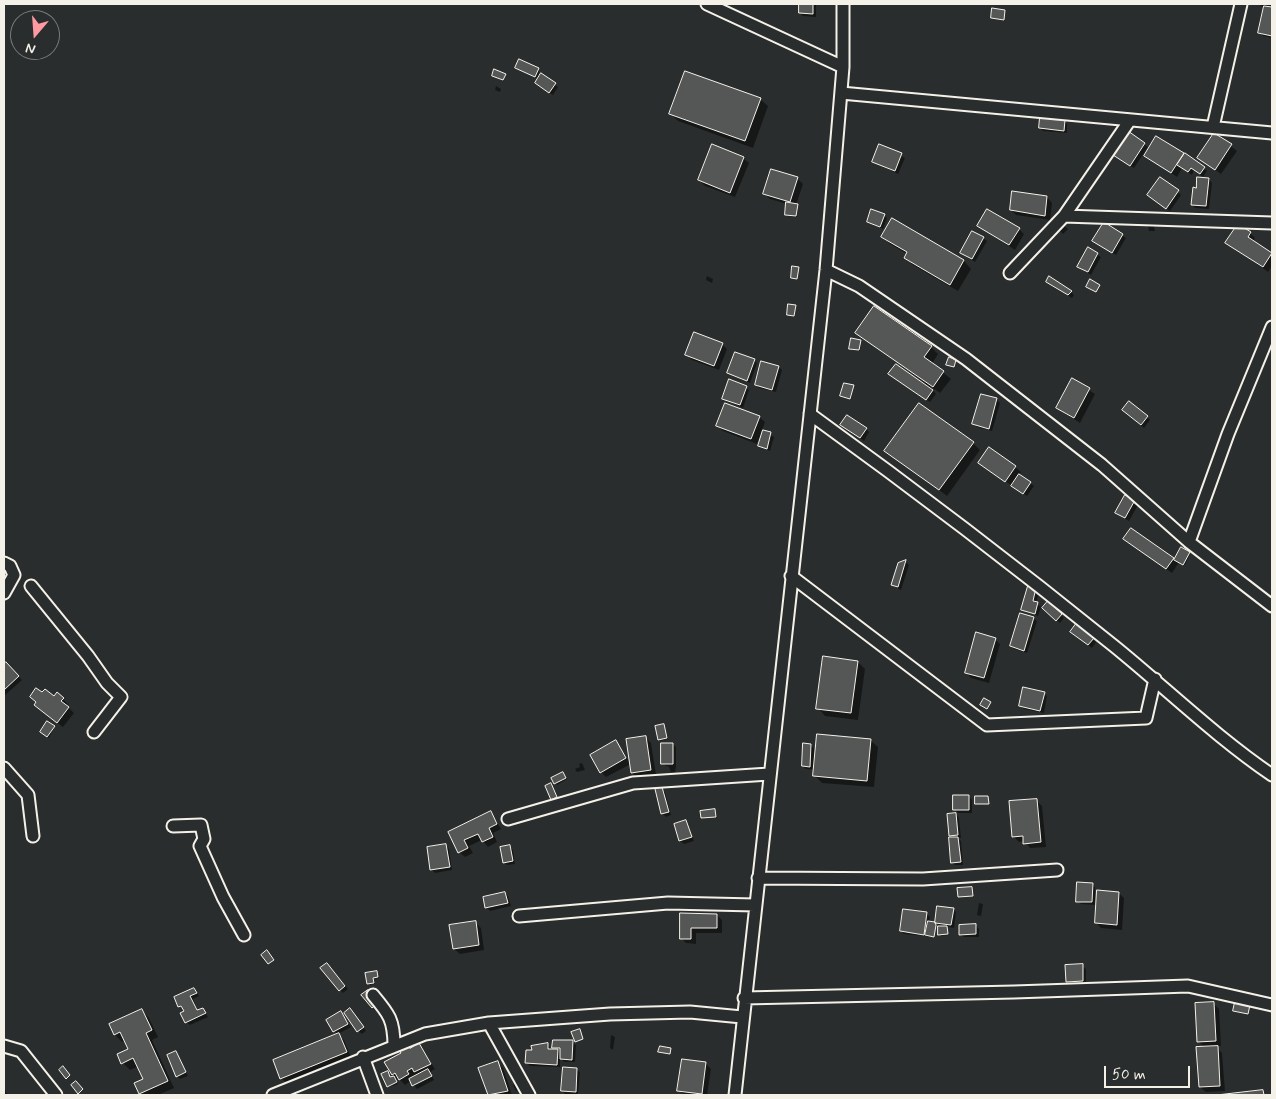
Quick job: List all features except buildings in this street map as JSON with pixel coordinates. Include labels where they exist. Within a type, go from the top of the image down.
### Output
[{"type":"street","points":[[707,4],[843,67]]},
{"type":"street","points":[[735,1095],[790,576],[826,270],[842,93],[843,4]]},
{"type":"street","points":[[1213,127],[1241,4]]},
{"type":"street","points":[[842,93],[1272,133]]},
{"type":"street","points":[[1010,273],[1064,216],[1130,120]]},
{"type":"street","points":[[1064,216],[1272,223]]},
{"type":"street","points":[[826,270],[859,286],[966,360],[1102,465],[1189,542],[1272,606]]},
{"type":"street","points":[[1189,542],[1228,434],[1272,327]]},
{"type":"street","points":[[810,414],[923,495],[1155,679],[1247,758],[1272,775]]},
{"type":"street","points":[[4,563],[10,566],[14,575],[4,593]]},
{"type":"street","points":[[790,576],[986,725],[1146,718],[1155,679]]},
{"type":"street","points":[[32,586],[107,683],[122,697],[94,732]]},
{"type":"street","points":[[4,768],[28,795],[33,836]]},
{"type":"street","points":[[508,819],[633,783],[769,774]]},
{"type":"street","points":[[173,826],[201,825],[204,839],[200,846],[223,897],[244,935]]},
{"type":"street","points":[[758,878],[924,879],[1057,870]]},
{"type":"street","points":[[519,916],[668,903],[755,905]]},
{"type":"street","points":[[744,998],[1188,986],[1272,1005]]},
{"type":"street","points":[[373,995],[391,1018],[394,1026],[394,1046]]},
{"type":"street","points":[[273,1095],[363,1057],[425,1034],[489,1023],[610,1014],[690,1012],[742,1016]]},
{"type":"street","points":[[489,1023],[528,1095]]},
{"type":"street","points":[[4,1046],[21,1051],[56,1095]]},
{"type":"street","points":[[363,1057],[377,1095]]}]
